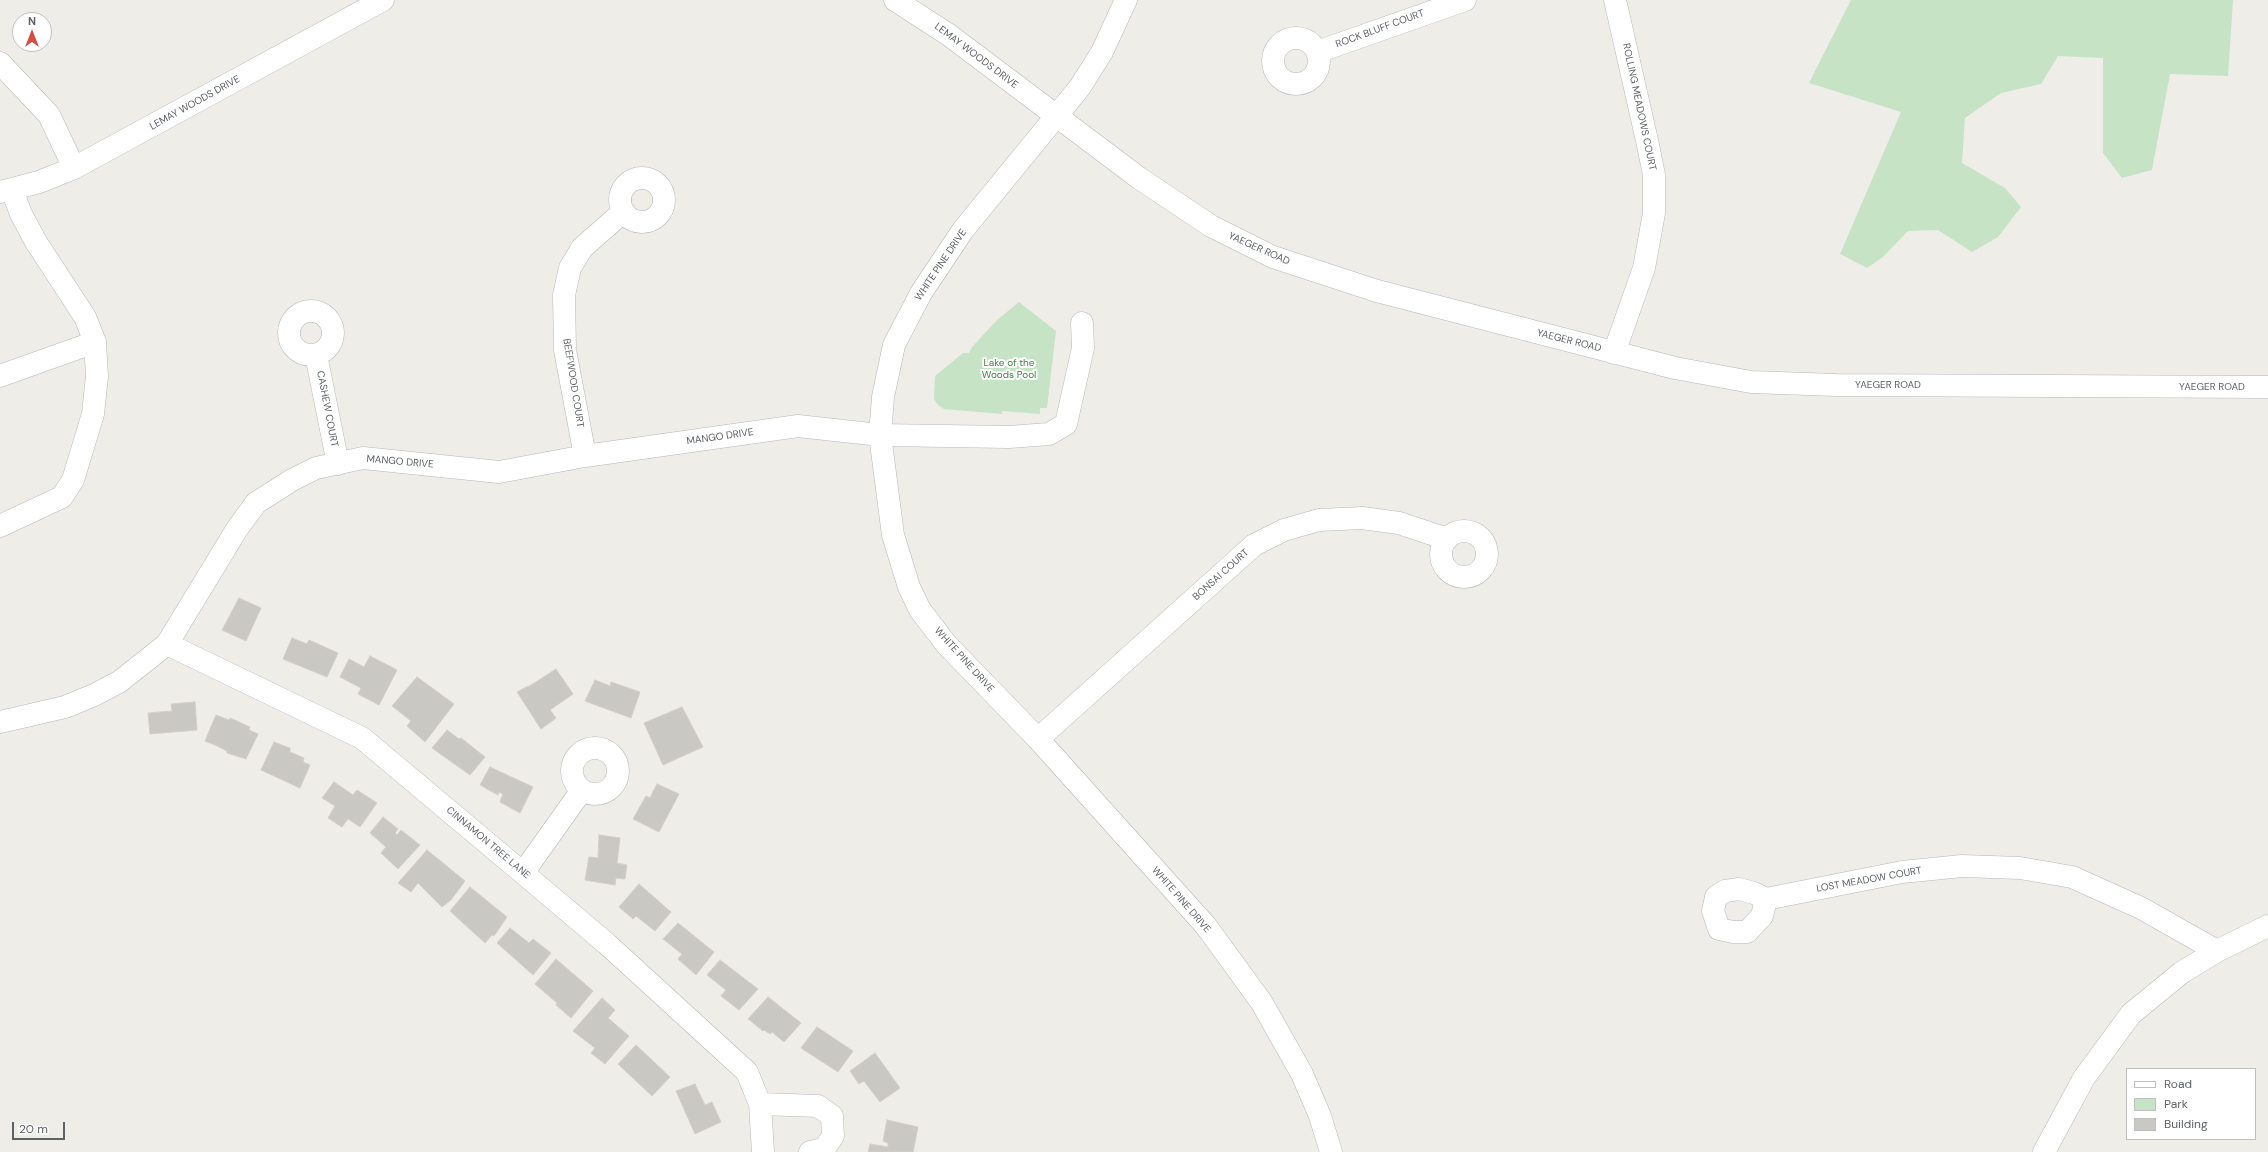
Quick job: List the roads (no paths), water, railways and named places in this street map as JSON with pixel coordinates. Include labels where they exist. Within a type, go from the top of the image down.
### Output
[{"type":"street","name":"LEMAY WOODS DRIVE","points":[[6,191],[39,182],[74,168],[383,0]]},
{"type":"street","name":"LEMAY WOODS DRIVE","points":[[895,0],[949,35],[1055,116]]},
{"type":"street","points":[[1055,116],[1080,87],[1102,52],[1126,0]]},
{"type":"street","name":"ROCK BLUFF COURT","points":[[1317,52],[1466,0]]},
{"type":"street","name":"ROLLING MEADOWS COURT","points":[[1614,353],[1644,268],[1654,213],[1654,175],[1615,0]]},
{"type":"street","points":[[0,63],[49,115],[74,168]]},
{"type":"street","name":"YAEGER ROAD","points":[[1055,116],[1180,207],[1243,243],[1273,257],[1377,291],[1614,353],[1713,376],[1758,382],[1836,385],[2268,388]]},
{"type":"street","name":"WHITE PINE DRIVE","points":[[1055,116],[964,230],[921,293],[894,345],[883,397],[880,435],[893,535],[909,587],[920,610],[948,645],[1038,739],[1206,926],[1262,1003],[1302,1074],[1320,1116],[1331,1152]]},
{"type":"street","points":[[0,526],[62,497],[74,480],[93,414],[97,376],[95,342],[85,317],[6,191]]},
{"type":"street","name":"BEEFWOOD COURT","points":[[585,456],[566,350],[564,295],[570,268],[582,248],[623,212]]},
{"type":"street","name":"MANGO DRIVE","points":[[0,722],[65,707],[94,695],[119,682],[167,644],[237,529],[256,503],[316,468],[364,458],[500,472],[585,456],[798,426],[880,435],[1009,437],[1049,434],[1066,424],[1083,348],[1082,323]]},
{"type":"street","points":[[0,376],[95,342]]},
{"type":"street","name":"CASHEW COURT","points":[[316,354],[338,464]]},
{"type":"street","name":"BONSAI COURT","points":[[1038,739],[1254,545],[1284,530],[1319,520],[1362,518],[1399,523],[1447,539]]},
{"type":"street","name":"CINNAMON TREE LANE","points":[[167,644],[362,738],[523,872],[607,944],[747,1072],[760,1104],[763,1152]]},
{"type":"street","points":[[523,872],[582,790]]},
{"type":"street","name":"LOST MEADOW COURT","points":[[1766,899],[1902,872],[1962,866],[2020,868],[2072,877],[2141,908],[2217,951]]},
{"type":"street","points":[[2044,1152],[2084,1078],[2131,1014],[2180,973],[2217,951],[2268,926]]},
{"type":"street","points":[[760,1104],[818,1106],[832,1116],[833,1136],[824,1150],[810,1152]]},
{"type":"park label","name":"Lake of the Woods Pool","points":[[1009,368]]}]
